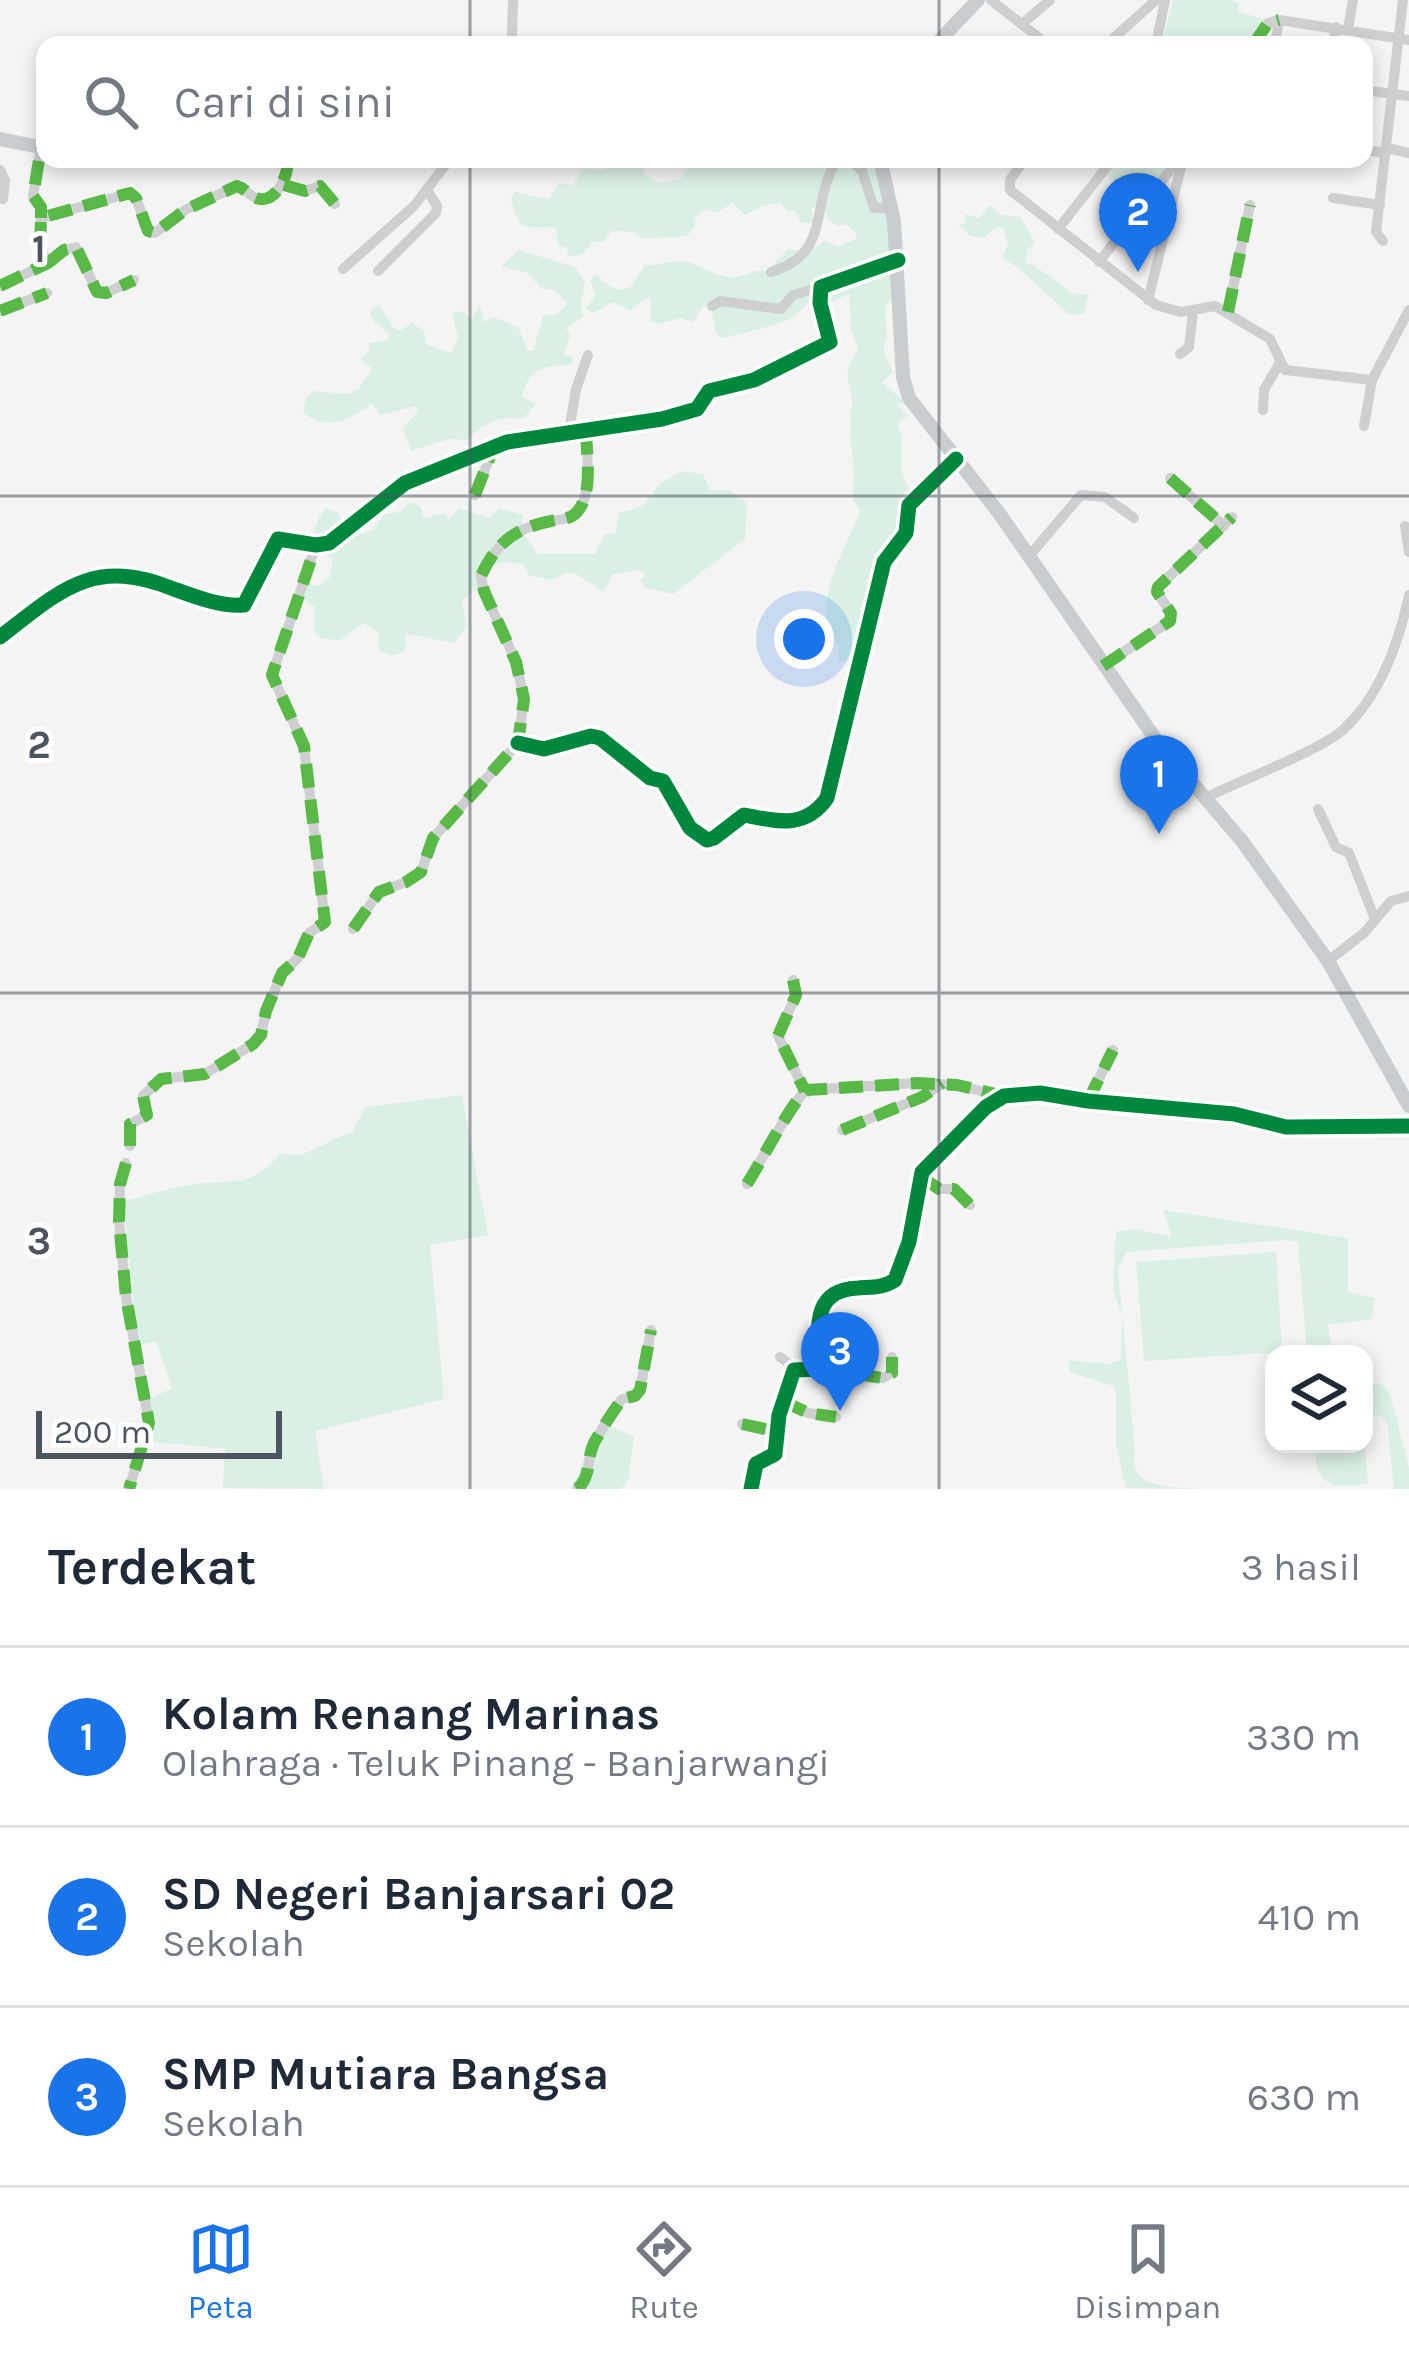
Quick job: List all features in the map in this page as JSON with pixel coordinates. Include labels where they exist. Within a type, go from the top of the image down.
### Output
[{"type":"main road","points":[[943,36],[978,0]]},
{"type":"main road","points":[[0,139],[36,147]]},
{"type":"main road","points":[[882,168],[893,208],[904,385],[914,407],[1030,555],[1159,744],[1207,797],[1328,961],[1409,1106]]},
{"type":"street","points":[[512,35],[513,0]]},
{"type":"street","points":[[991,0],[1037,36]]},
{"type":"street","points":[[1022,23],[1050,0]]},
{"type":"street","points":[[1122,36],[1161,0]]},
{"type":"street","points":[[1157,36],[1161,0]]},
{"type":"street","points":[[1338,36],[1353,0]]},
{"type":"street","points":[[1383,241],[1376,232],[1404,39],[1403,0]]},
{"type":"street","points":[[1276,36],[1279,20]]},
{"type":"street","points":[[1259,36],[1268,23],[1279,20],[1404,39]]},
{"type":"street","points":[[1373,91],[1409,97]]},
{"type":"street","points":[[1373,150],[1409,153]]},
{"type":"street","points":[[39,168],[33,196],[41,207],[40,246],[48,263]]},
{"type":"street","points":[[41,218],[130,193],[153,233],[185,210],[237,186],[259,200],[284,185],[289,168]]},
{"type":"street","points":[[343,269],[428,190],[444,168]]},
{"type":"street","points":[[771,272],[806,254],[835,168]]},
{"type":"street","points":[[859,168],[874,208],[893,208]]},
{"type":"street","points":[[1019,168],[1010,180],[1010,190],[1148,300],[1175,311],[1210,306],[1228,312],[1270,339],[1280,364],[1290,372],[1372,380]]},
{"type":"street","points":[[1058,229],[1106,168]]},
{"type":"street","points":[[1100,262],[1174,168]]},
{"type":"street","points":[[1148,300],[1179,168]]},
{"type":"street","points":[[0,170],[5,177],[3,199]]},
{"type":"street","points":[[284,185],[305,191],[320,186],[335,204]]},
{"type":"street","points":[[379,271],[436,213],[428,190]]},
{"type":"street","points":[[1333,198],[1380,205]]},
{"type":"street","points":[[1228,312],[1250,206]]},
{"type":"street","points":[[21,302],[5,285],[76,247],[98,292],[134,280]]},
{"type":"street","points":[[712,306],[720,301],[781,309],[794,295],[898,260]]},
{"type":"street","points":[[0,638],[44,604],[100,574],[146,578],[191,595],[242,606],[278,539],[316,545],[337,538],[405,483],[493,448],[569,431],[662,419],[691,404],[700,407],[710,392],[754,380],[830,342],[832,335],[820,303],[821,286]]},
{"type":"street","points":[[0,311],[47,293]]},
{"type":"street","points":[[1180,354],[1189,347],[1193,310]]},
{"type":"street","points":[[1364,426],[1372,380],[1409,310]]},
{"type":"street","points":[[569,431],[588,355]]},
{"type":"street","points":[[1262,410],[1264,390],[1280,364]]},
{"type":"street","points":[[353,929],[379,892],[421,872],[433,838],[518,743],[524,712],[516,662],[481,576],[503,540],[578,511],[586,483],[586,429]]},
{"type":"street","points":[[475,495],[493,448]]},
{"type":"street","points":[[518,743],[544,749],[581,736],[600,738],[650,778],[664,781],[691,828],[707,840],[744,815],[785,823],[816,812],[827,799],[884,562],[906,532],[909,505],[956,459]]},
{"type":"street","points":[[1103,667],[1170,621],[1158,587],[1228,522],[1170,478]]},
{"type":"street","points":[[1030,555],[1081,495],[1105,497],[1134,518]]},
{"type":"street","points":[[1405,526],[1409,552]]},
{"type":"street","points":[[130,1146],[131,1123],[146,1115],[143,1096],[151,1086],[167,1077],[206,1075],[258,1040],[282,973],[298,958],[310,934],[325,922],[304,746],[272,680],[316,545]]},
{"type":"street","points":[[1207,797],[1340,733],[1385,669],[1402,630],[1409,595]]},
{"type":"street","points":[[1318,809],[1336,847],[1349,854],[1375,919]]},
{"type":"street","points":[[1328,961],[1364,933],[1391,901],[1409,896]]},
{"type":"street","points":[[794,980],[796,995],[778,1036],[805,1091]]},
{"type":"street","points":[[1088,1101],[1113,1050]]},
{"type":"street","points":[[842,1130],[922,1097],[943,1083]]},
{"type":"street","points":[[748,1184],[796,1098],[805,1091],[837,1086],[943,1083],[1004,1096],[1040,1093],[1229,1113],[1286,1127],[1409,1126]]},
{"type":"street","points":[[821,1369],[818,1332],[822,1308],[842,1289],[878,1287],[895,1280],[909,1242],[920,1176],[986,1107],[1004,1096]]},
{"type":"street","points":[[126,1163],[118,1204],[123,1269],[149,1423],[129,1489]]},
{"type":"street","points":[[920,1176],[939,1189],[954,1189],[970,1205]]},
{"type":"street","points":[[577,1489],[585,1482],[593,1444],[618,1404],[640,1390],[651,1330]]},
{"type":"street","points":[[780,1357],[795,1369],[883,1378],[892,1373],[892,1357]]},
{"type":"street","points":[[751,1489],[755,1466],[775,1455],[783,1401],[795,1369]]},
{"type":"street","points":[[783,1401],[808,1413],[836,1417]]},
{"type":"street","points":[[742,1424],[779,1432]]},
{"type":"green space","points":[[1173,0],[1232,0],[1239,4],[1237,11],[1266,20],[1257,36],[1164,36]]},
{"type":"green space","points":[[643,168],[659,183],[680,179],[689,168],[884,168],[902,253],[907,258],[898,260],[892,299],[885,306],[883,349],[893,372],[882,382],[906,403],[897,405],[908,415],[898,425],[903,476],[915,504],[889,556],[886,588],[878,598],[865,638],[870,645],[863,658],[839,661],[826,614],[832,578],[861,511],[852,499],[848,375],[858,348],[851,330],[849,294],[828,303],[818,291],[791,318],[723,338],[716,333],[710,305],[693,322],[681,318],[657,324],[650,320],[651,299],[630,310],[613,302],[593,313],[585,308],[596,295],[590,281],[595,275],[616,290],[630,287],[645,265],[670,262],[739,276],[767,271],[788,249],[808,252],[825,241],[838,246],[856,239],[857,234],[846,224],[829,221],[823,207],[812,208],[813,223],[801,223],[795,211],[787,211],[781,203],[745,215],[732,203],[717,213],[706,209],[694,219],[687,236],[643,239],[635,232],[612,231],[603,242],[592,242],[582,254],[572,256],[559,246],[555,228],[526,226],[518,219],[511,200],[515,192],[549,199],[559,183],[573,185],[583,169]]},
{"type":"green space","points":[[1113,168],[1174,168],[1147,201],[1107,176]]},
{"type":"green space","points":[[990,205],[1002,215],[1021,217],[1035,243],[1028,249],[1025,264],[1032,264],[1074,294],[1089,294],[1083,314],[1070,315],[1002,258],[1008,244],[1003,227],[995,227],[984,238],[970,236],[958,225],[966,223],[964,214],[979,218]]},
{"type":"green space","points":[[519,250],[575,267],[585,282],[584,316],[566,329],[571,334],[564,355],[572,356],[572,364],[541,370],[529,379],[522,397],[536,404],[523,419],[500,419],[468,440],[449,439],[411,451],[403,428],[418,411],[416,406],[380,415],[372,403],[356,415],[330,422],[303,413],[314,391],[348,394],[373,369],[360,359],[369,352],[369,343],[387,340],[390,335],[373,321],[370,311],[379,305],[394,328],[400,331],[412,323],[424,331],[426,344],[452,353],[458,337],[452,313],[464,311],[471,320],[480,305],[484,322],[493,317],[518,327],[528,351],[533,351],[543,316],[558,314],[568,302],[553,290],[542,289],[527,273],[501,267]]},
{"type":"green space","points":[[680,471],[703,474],[710,490],[728,490],[747,503],[745,539],[673,594],[646,588],[640,581],[645,575],[638,570],[613,574],[604,592],[576,574],[565,573],[552,580],[528,575],[524,564],[504,562],[492,566],[484,582],[462,600],[466,626],[455,643],[406,634],[404,652],[391,656],[379,650],[378,632],[364,623],[340,640],[322,639],[315,632],[315,607],[298,596],[303,582],[319,586],[330,577],[333,559],[319,552],[314,535],[326,508],[338,513],[350,538],[372,530],[385,514],[400,512],[410,502],[420,506],[424,518],[446,513],[448,521],[459,508],[488,518],[500,508],[523,515],[523,533],[538,554],[595,554],[604,535],[616,533],[618,513],[642,507],[658,486]]},
{"type":"green space","points":[[462,1095],[488,1235],[430,1245],[444,1399],[315,1431],[324,1489],[223,1488],[225,1449],[154,1442],[148,1400],[172,1388],[156,1341],[137,1346],[124,1204],[175,1188],[255,1176],[280,1153],[299,1156],[353,1131],[365,1107]]},
{"type":"green space","points":[[1163,1210],[1348,1238],[1348,1292],[1375,1298],[1372,1319],[1328,1325],[1331,1345],[1306,1345],[1298,1242],[1126,1252],[1118,1269],[1135,1450],[1134,1463],[1143,1479],[1152,1483],[1197,1489],[1126,1488],[1116,1444],[1116,1391],[1069,1372],[1069,1360],[1107,1364],[1121,1360],[1122,1314],[1113,1290],[1116,1232],[1135,1229],[1172,1237]]},
{"type":"green space","points":[[1276,1252],[1282,1345],[1265,1345],[1265,1353],[1144,1361],[1136,1262]]},
{"type":"green space","points":[[1373,1384],[1381,1384],[1390,1393],[1409,1468],[1409,1489],[1394,1489],[1387,1422],[1373,1416]]},
{"type":"green space","points":[[605,1424],[634,1437],[628,1480],[621,1489],[572,1489],[590,1444]]},
{"type":"green space","points":[[1316,1453],[1365,1453],[1368,1484],[1332,1484],[1318,1467]]},
{"type":"marked path","points":[[1259,36],[1268,23],[1279,20]]},
{"type":"marked path","points":[[38,168],[33,196],[41,207],[41,218]]},
{"type":"marked path","points":[[0,286],[48,263],[40,246],[41,218],[130,193],[148,231],[155,233],[185,210],[237,186],[254,197],[268,198],[283,181],[286,168]]},
{"type":"marked path","points":[[284,185],[305,191],[320,186],[335,204]]},
{"type":"marked path","points":[[1228,312],[1250,205]]},
{"type":"marked path","points":[[48,263],[76,247],[97,292],[106,293],[134,280]]},
{"type":"marked path","points":[[0,311],[47,293]]},
{"type":"marked path","points":[[353,929],[379,892],[421,872],[433,838],[518,743],[524,699],[516,662],[481,576],[493,554],[517,533],[577,512],[587,483],[586,429]]},
{"type":"marked path","points":[[475,495],[493,449]]},
{"type":"marked path","points":[[1170,478],[1224,526]]},
{"type":"marked path","points":[[1103,666],[1170,621],[1171,613],[1158,587],[1232,517]]},
{"type":"marked path","points":[[130,1146],[130,1124],[147,1115],[143,1096],[161,1079],[205,1074],[261,1035],[282,973],[298,958],[309,933],[325,922],[304,746],[272,675],[316,545]]},
{"type":"marked path","points":[[793,980],[796,995],[778,1036],[805,1091]]},
{"type":"marked path","points":[[1088,1101],[1113,1050]]},
{"type":"marked path","points":[[747,1184],[807,1090],[917,1083],[957,1085],[1004,1096]]},
{"type":"marked path","points":[[842,1130],[922,1097],[942,1083]]},
{"type":"marked path","points":[[126,1163],[119,1221],[126,1297],[149,1423],[129,1489]]},
{"type":"marked path","points":[[920,1176],[939,1189],[954,1189],[970,1205]]},
{"type":"marked path","points":[[577,1489],[607,1421],[622,1399],[640,1390],[651,1330]]},
{"type":"marked path","points":[[821,1369],[883,1378],[892,1373],[892,1357]]},
{"type":"marked path","points":[[783,1401],[808,1413],[836,1417]]},
{"type":"marked path","points":[[742,1424],[779,1432]]},
{"type":"cycle path","points":[[0,637],[60,593],[98,578],[143,579],[207,600],[244,605],[278,539],[329,543],[405,483],[507,442],[662,419],[697,409],[709,391],[754,380],[830,342],[821,287],[898,260]]},
{"type":"cycle path","points":[[518,743],[544,749],[591,736],[600,738],[650,778],[663,781],[690,828],[707,840],[744,815],[789,821],[809,815],[827,798],[884,562],[906,533],[909,505],[956,459]]},
{"type":"cycle path","points":[[751,1489],[756,1464],[775,1454],[779,1415],[794,1370],[821,1369],[819,1329],[824,1305],[842,1291],[895,1280],[909,1242],[922,1172],[986,1107],[1004,1096],[1040,1093],[1234,1114],[1286,1127],[1409,1126]]},
{"type":"place","name":"SD Negeri Banjarsari 02","points":[[1138,272]]},
{"type":"place","name":"Kolam Renang Marinas","points":[[1159,834]]},
{"type":"place","name":"SMP Mutiara Bangsa","points":[[840,1411]]}]
